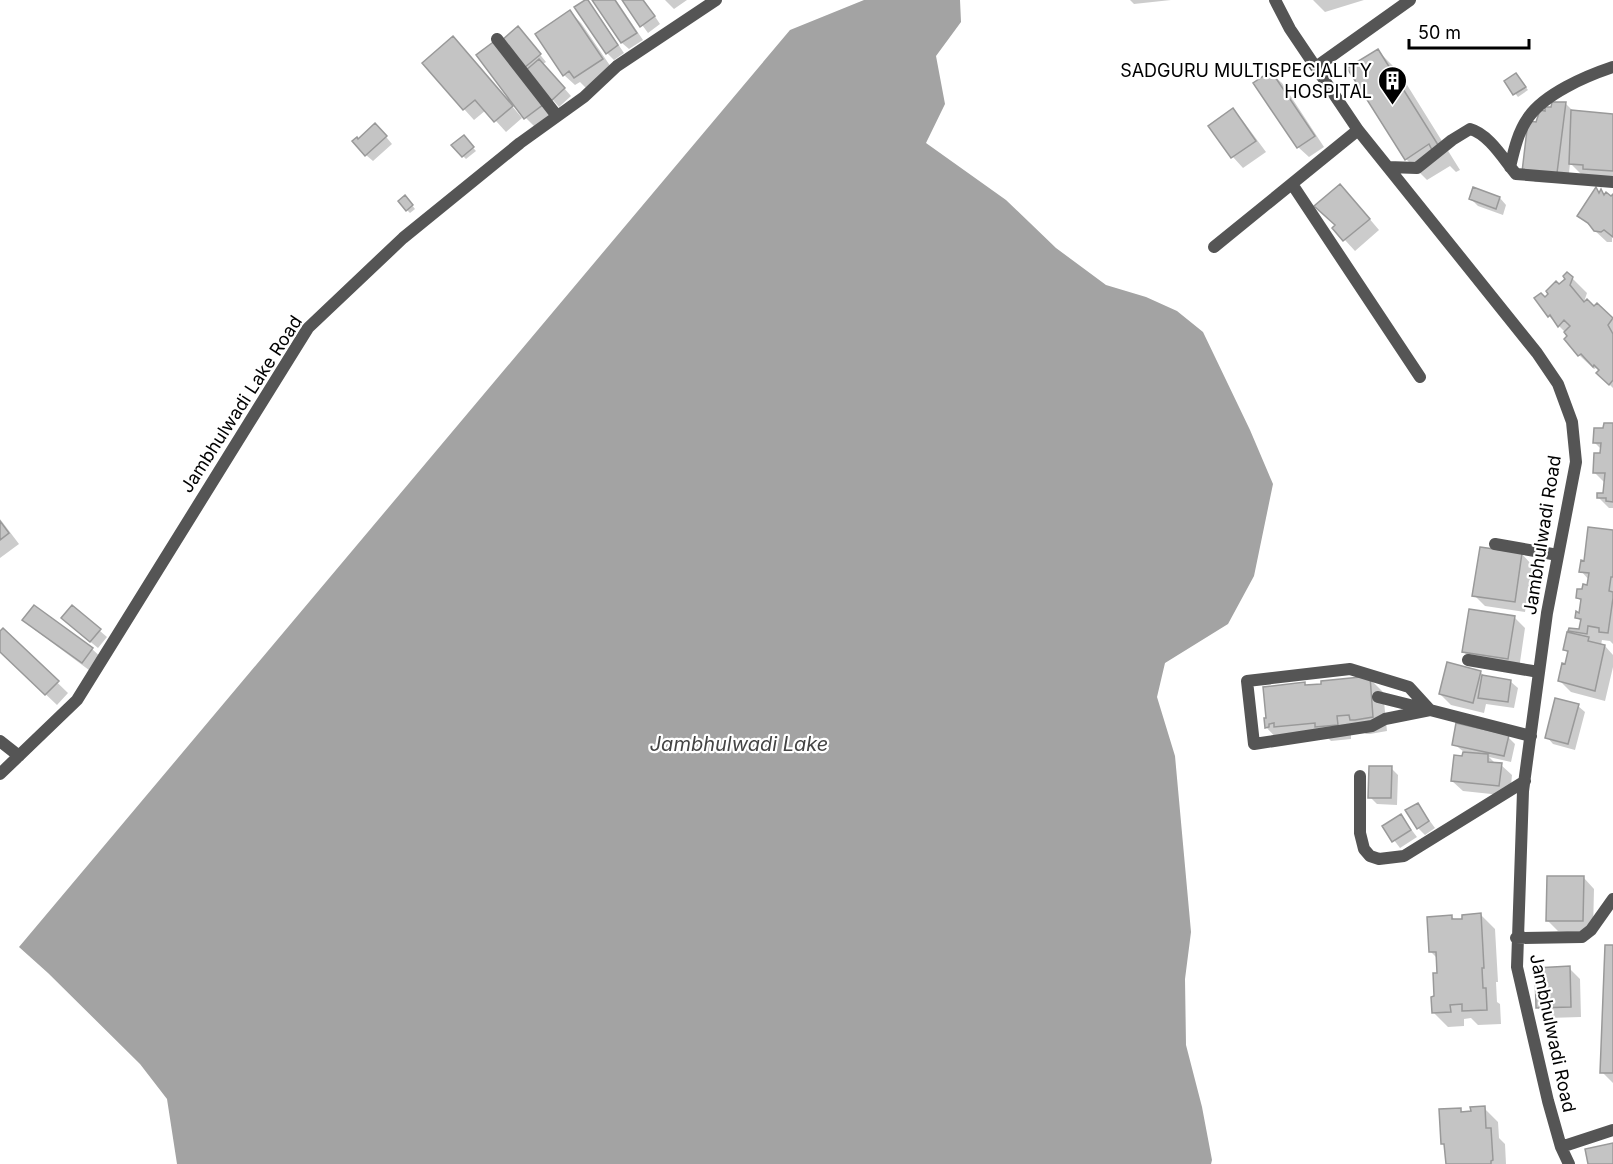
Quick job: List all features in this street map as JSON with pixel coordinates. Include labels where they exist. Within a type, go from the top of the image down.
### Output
[{"type":"street","name":"Jambhulwadi Lake Road","points":[[0,774],[77,700],[308,328],[403,238],[520,143],[584,97],[616,66],[716,0]]},
{"type":"street","name":"Jambhulwadi Road","points":[[1275,0],[1290,29],[1358,130],[1537,353],[1558,384],[1572,422],[1576,462],[1547,614],[1525,781],[1516,938],[1517,967],[1548,1101],[1561,1147],[1569,1164]]},
{"type":"street","points":[[1316,67],[1410,0]]},
{"type":"street","points":[[497,39],[557,116]]},
{"type":"street","points":[[1510,167],[1519,135],[1527,118],[1538,106],[1570,86],[1613,67]]},
{"type":"street","points":[[1388,167],[1417,168],[1452,140],[1470,129],[1486,138],[1516,174],[1613,182]]},
{"type":"street","points":[[1214,247],[1358,130]]},
{"type":"street","points":[[1292,184],[1419,377]]},
{"type":"street","points":[[1495,544],[1558,555]]},
{"type":"street","points":[[1468,660],[1539,672]]},
{"type":"street","points":[[1350,669],[1409,687],[1430,710],[1385,719],[1372,726],[1254,744],[1247,681],[1350,669]]},
{"type":"street","points":[[1378,697],[1531,736]]},
{"type":"street","points":[[0,741],[19,756]]},
{"type":"street","points":[[1360,776],[1360,833],[1364,849],[1370,856],[1379,859],[1404,856],[1525,781]]},
{"type":"street","points":[[1516,938],[1582,937],[1591,930],[1613,899]]},
{"type":"street","points":[[1561,1147],[1613,1130]]},
{"type":"water","name":"Jambhulwadi Lake","points":[[864,0],[960,0],[961,22],[936,56],[945,104],[926,143],[1006,200],[1056,248],[1106,285],[1146,297],[1177,311],[1203,332],[1273,484],[1254,576],[1228,624],[1165,663],[1157,697],[1175,756],[1191,932],[1185,979],[1186,1045],[1202,1107],[1211,1164],[177,1164],[167,1099],[140,1064],[19,947],[790,30]]},
{"type":"building","points":[[588,0],[618,45],[606,54],[574,7]]},
{"type":"building","points":[[592,0],[615,0],[637,33],[621,43]]},
{"type":"building","points":[[622,0],[643,0],[655,16],[640,27]]},
{"type":"building","points":[[570,10],[603,59],[574,78],[569,71],[563,76],[535,34]]},
{"type":"building","points":[[518,26],[541,54],[524,68],[501,41]]},
{"type":"building","points":[[453,36],[513,106],[494,122],[475,100],[463,110],[422,63]]},
{"type":"building","points":[[496,40],[544,104],[524,119],[476,55]]},
{"type":"building","name":"SADGURU MULTISPECIALITY HOSPITAL","points":[[1378,49],[1440,148],[1433,152],[1429,144],[1405,160],[1347,68]]},
{"type":"building","points":[[539,59],[565,88],[551,101],[525,71]]},
{"type":"building","points":[[1271,71],[1315,136],[1297,148],[1253,83]]},
{"type":"building","points":[[1516,73],[1526,87],[1513,95],[1504,81]]},
{"type":"building","points":[[1552,102],[1566,102],[1557,173],[1522,172],[1528,121],[1536,122],[1540,110],[1545,111],[1545,107],[1551,107]]},
{"type":"building","points":[[1233,108],[1256,141],[1231,158],[1208,126]]},
{"type":"building","points":[[1571,110],[1613,114],[1613,171],[1583,169],[1583,165],[1569,164]]},
{"type":"building","points":[[375,123],[387,136],[365,156],[352,141],[357,137],[358,139]]},
{"type":"building","points":[[464,135],[474,147],[462,157],[451,145]]},
{"type":"building","points":[[1340,184],[1370,219],[1343,241],[1332,228],[1335,225],[1314,206]]},
{"type":"building","points":[[1473,187],[1500,197],[1496,209],[1469,199]]},
{"type":"building","points":[[1596,187],[1599,193],[1601,189],[1604,195],[1606,192],[1611,196],[1613,194],[1613,237],[1604,230],[1594,231],[1588,223],[1577,216]]},
{"type":"building","points":[[405,195],[413,205],[406,211],[398,201]]},
{"type":"building","points":[[1567,272],[1573,277],[1570,285],[1584,302],[1587,299],[1594,306],[1597,303],[1613,318],[1608,325],[1613,334],[1613,380],[1609,385],[1596,373],[1599,370],[1581,354],[1578,356],[1564,339],[1567,336],[1564,332],[1570,326],[1564,320],[1558,327],[1534,298],[1541,293],[1545,297],[1548,294],[1546,291],[1556,281],[1559,284],[1565,279],[1563,276]]},
{"type":"building","points":[[1604,423],[1613,423],[1613,502],[1606,501],[1606,498],[1597,498],[1597,493],[1603,493],[1605,473],[1593,473],[1594,453],[1600,453],[1601,443],[1593,443],[1594,428],[1603,428]]},
{"type":"building","points":[[0,521],[9,533],[0,540]]},
{"type":"building","points":[[1588,527],[1613,530],[1613,577],[1611,577],[1609,591],[1613,592],[1613,598],[1608,633],[1599,632],[1599,628],[1588,626],[1587,634],[1568,631],[1569,628],[1579,629],[1581,619],[1575,618],[1576,611],[1579,613],[1581,599],[1576,598],[1577,589],[1582,589],[1583,584],[1587,585],[1589,573],[1579,572],[1581,560],[1584,561]]},
{"type":"building","points":[[1480,547],[1522,553],[1515,602],[1472,596]]},
{"type":"building","points":[[34,605],[93,648],[82,663],[22,620]]},
{"type":"building","points":[[72,605],[101,629],[90,642],[61,618]]},
{"type":"building","points":[[1469,609],[1515,616],[1508,659],[1462,652]]},
{"type":"building","points":[[3,628],[59,681],[45,695],[0,652],[0,631]]},
{"type":"building","points":[[1567,632],[1589,637],[1588,641],[1605,645],[1595,691],[1558,681],[1562,663],[1565,664],[1568,651],[1563,650]]},
{"type":"building","points":[[1447,662],[1481,671],[1473,703],[1439,694]]},
{"type":"building","points":[[1482,675],[1511,680],[1508,702],[1478,698]]},
{"type":"building","points":[[1370,676],[1373,717],[1350,720],[1349,715],[1337,716],[1338,725],[1315,727],[1315,723],[1274,727],[1274,723],[1265,728],[1263,687],[1305,682],[1305,685],[1321,684],[1321,681]]},
{"type":"building","points":[[1555,698],[1579,704],[1568,744],[1545,738]]},
{"type":"building","points":[[1456,723],[1509,735],[1504,756],[1452,745]]},
{"type":"building","points":[[1463,752],[1488,754],[1488,762],[1502,763],[1499,786],[1451,781],[1454,755],[1462,756]]},
{"type":"building","points":[[1369,766],[1392,766],[1391,798],[1368,798]]},
{"type":"building","points":[[1418,803],[1429,821],[1417,829],[1405,810]]},
{"type":"building","points":[[1401,814],[1411,830],[1392,842],[1382,826]]},
{"type":"building","points":[[1547,876],[1584,876],[1583,921],[1546,921]]},
{"type":"building","points":[[1481,913],[1483,988],[1486,988],[1487,1010],[1462,1011],[1462,1004],[1450,1005],[1451,1012],[1432,1013],[1433,973],[1437,973],[1436,952],[1429,952],[1427,917],[1452,915],[1452,919],[1462,919],[1462,915]]},
{"type":"building","points":[[1605,945],[1613,945],[1613,1073],[1600,1073]]},
{"type":"building","points":[[1570,966],[1571,1007],[1536,1008],[1535,968]]},
{"type":"building","points":[[1485,1106],[1486,1128],[1491,1128],[1493,1160],[1491,1164],[1446,1164],[1444,1144],[1441,1144],[1439,1109],[1461,1108],[1461,1112],[1471,1111],[1470,1107]]},
{"type":"building","points":[[1613,1143],[1613,1164],[1588,1164],[1585,1149]]},
{"type":"place","name":"SADGURU MULTISPECIALITY HOSPITAL","points":[[1393,106]]}]
